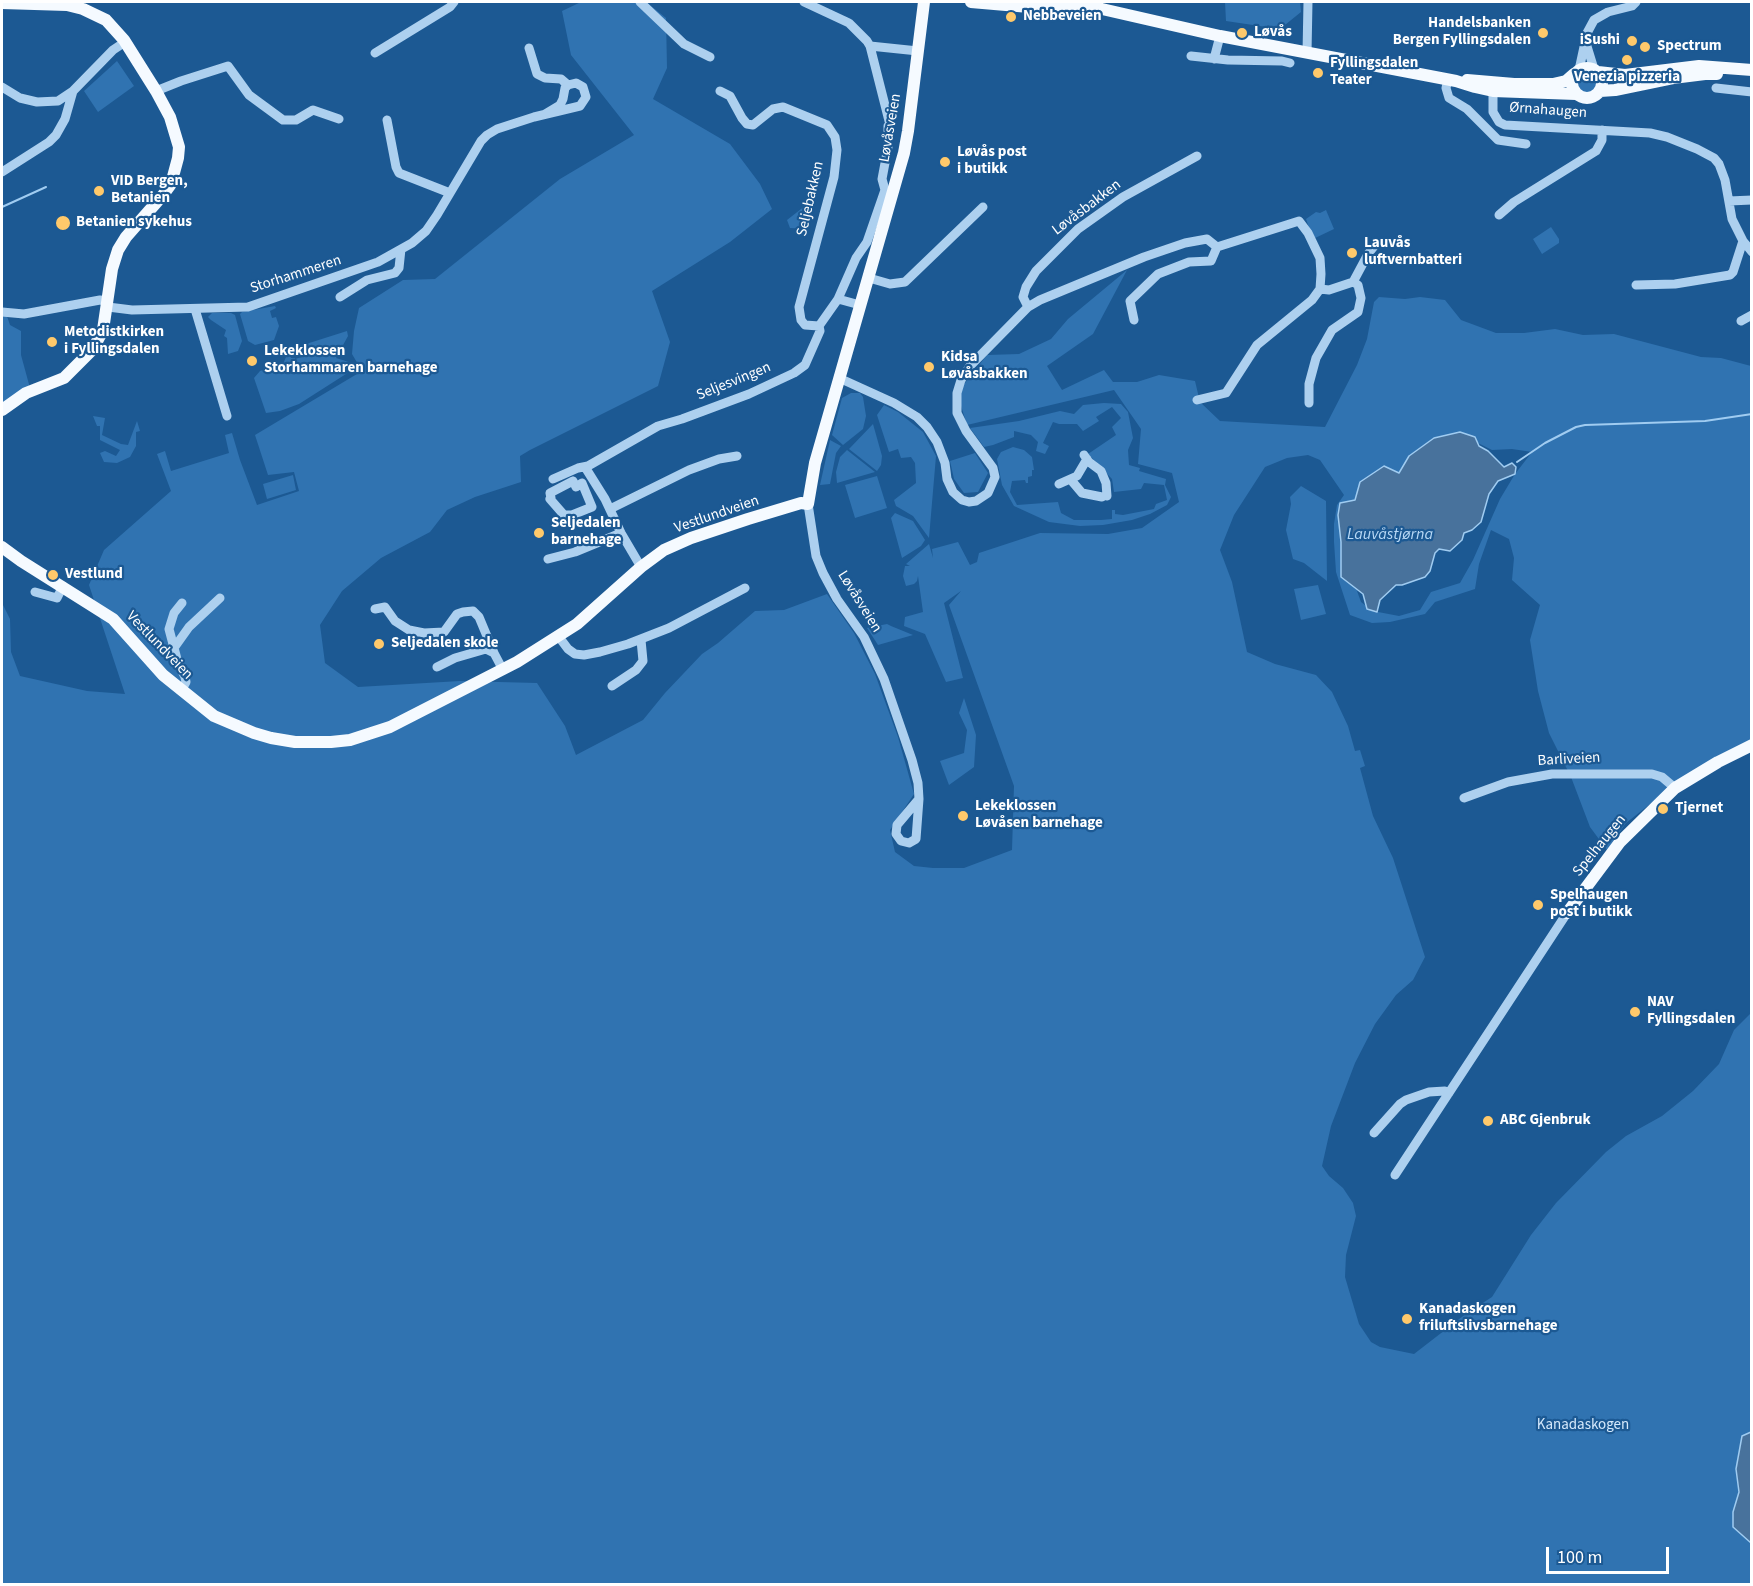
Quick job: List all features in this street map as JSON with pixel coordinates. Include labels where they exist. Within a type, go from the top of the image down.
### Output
[{"type":"main road","points":[[2,3],[51,2],[66,5],[97,15],[115,28],[170,117],[178,147],[176,170],[171,184],[126,237],[118,250],[112,269],[103,330],[93,349],[64,378],[26,393],[2,410]]},
{"type":"main road","name":"Løvåsveien","points":[[808,504],[815,463],[904,153],[924,2]]},
{"type":"main road","points":[[971,2],[1056,3],[1102,9],[1220,36],[1452,80],[1474,87],[1553,84],[1566,81],[1586,67],[1596,71],[1625,75],[1699,66],[1752,70]]},
{"type":"main road","points":[[1596,71],[1602,81],[1600,91]]},
{"type":"main road","points":[[1576,72],[1572,84],[1576,94]]},
{"type":"main road","points":[[1493,86],[1576,94],[1583,98],[1591,98],[1600,91],[1705,74],[1752,77]]},
{"type":"main road","name":"Vestlundveien","points":[[2,547],[113,619],[163,675],[214,716],[254,733],[295,742],[331,742],[350,740],[390,727],[503,670],[559,637],[664,550],[691,538],[772,512],[801,503],[808,504]]},
{"type":"main road","name":"Spelhaugen","points":[[1567,914],[1620,842],[1675,788],[1752,745]]},
{"type":"street","points":[[375,53],[450,7],[454,2]]},
{"type":"street","points":[[640,2],[684,44],[710,57]]},
{"type":"street","name":"Løvåsveien","points":[[804,2],[849,23],[867,41],[889,124],[888,147],[882,179],[885,190],[867,242],[856,258],[838,299]]},
{"type":"street","points":[[1307,52],[1308,2]]},
{"type":"street","points":[[1576,72],[1589,27],[1594,20],[1600,15],[1632,6],[1636,2]]},
{"type":"street","points":[[1215,60],[1220,36]]},
{"type":"street","points":[[1585,40],[1596,71]]},
{"type":"street","points":[[2,87],[20,99],[42,102],[57,100],[73,91],[113,50],[125,42]]},
{"type":"street","points":[[870,46],[918,51]]},
{"type":"street","name":"Storhammeren","points":[[108,304],[132,309],[248,307],[362,269],[393,255],[426,231],[481,141],[487,135],[496,129],[545,114],[565,111],[584,103],[586,97],[583,87],[576,83],[568,85],[561,79],[545,78],[537,74],[529,48]]},
{"type":"street","points":[[1191,56],[1215,60],[1290,63]]},
{"type":"street","points":[[156,91],[228,66],[249,95],[283,120],[296,120],[312,110],[339,119]]},
{"type":"street","points":[[1452,80],[1446,88],[1449,98],[1467,109],[1498,140],[1526,144]]},
{"type":"street","points":[[545,114],[560,105],[568,85]]},
{"type":"street","name":"Ørnahaugen","points":[[1493,86],[1493,112],[1499,122],[1505,125],[1650,133],[1707,153],[1714,158],[1723,171],[1732,219],[1743,241],[1752,252]]},
{"type":"street","points":[[1716,88],[1752,92]]},
{"type":"street","points":[[2,172],[49,142],[56,135],[65,119],[73,91]]},
{"type":"street","name":"Seljebakken","points":[[720,91],[730,96],[747,124],[757,123],[772,109],[783,107],[827,125],[835,137],[837,150],[834,177],[799,307],[801,320],[805,326],[819,326]]},
{"type":"street","points":[[387,120],[399,173],[450,193]]},
{"type":"street","name":"Ørnahaugen","points":[[1499,215],[1514,202],[1596,151],[1602,140],[1602,130]]},
{"type":"street","name":"Løvåsbakken","points":[[1028,307],[1023,297],[1036,271],[1078,229],[1123,197],[1197,156]]},
{"type":"street","points":[[1729,201],[1752,200]]},
{"type":"street","points":[[868,278],[890,284],[905,282],[983,207]]},
{"type":"street","points":[[1134,320],[1130,301],[1158,274],[1189,262],[1211,261],[1217,247],[1299,221],[1308,233],[1320,258],[1320,289],[1312,300],[1257,345],[1226,393],[1197,400]]},
{"type":"street","points":[[839,378],[885,398],[917,417],[937,442],[945,463],[947,480],[953,492],[962,500],[976,501],[988,493],[995,473],[959,418],[957,393],[961,380],[970,366],[1028,307],[1048,296],[1176,246],[1207,239],[1217,247]]},
{"type":"street","points":[[1636,285],[1675,284],[1730,275],[1743,241]]},
{"type":"street","points":[[1320,289],[1329,290],[1353,282],[1375,245]]},
{"type":"street","name":"Storhammeren","points":[[340,297],[366,280],[395,273],[399,268],[401,249]]},
{"type":"street","points":[[1309,403],[1311,372],[1325,339],[1332,330],[1358,312],[1360,290],[1353,282]]},
{"type":"street","points":[[838,299],[860,305]]},
{"type":"street","name":"Seljesvingen","points":[[553,478],[585,467],[658,426],[750,394],[795,373],[804,365],[820,331],[819,326],[838,299]]},
{"type":"street","points":[[2,312],[24,314],[100,300],[108,304]]},
{"type":"street","points":[[195,309],[227,416]]},
{"type":"street","points":[[1741,321],[1752,315]]},
{"type":"street","points":[[610,510],[613,506],[689,470],[719,459],[736,456]]},
{"type":"street","points":[[1059,484],[1071,480],[1080,473],[1086,457],[1101,471],[1106,483],[1105,497],[1082,493],[1071,480]]},
{"type":"street","points":[[585,467],[641,567]]},
{"type":"street","points":[[573,481],[576,487],[582,483],[592,507],[564,515],[549,499],[551,498],[550,493],[573,481]]},
{"type":"street","name":"Løvåsveien","points":[[808,504],[816,556],[837,599],[864,637],[884,680],[912,760],[918,783],[919,799]]},
{"type":"street","points":[[548,559],[575,552],[621,533]]},
{"type":"street","points":[[35,592],[57,598],[63,586]]},
{"type":"street","points":[[559,637],[568,649],[575,654],[584,655],[641,640],[685,621],[745,588]]},
{"type":"street","points":[[174,648],[189,627],[220,598]]},
{"type":"street","points":[[181,691],[186,682],[169,633],[169,624],[182,603]]},
{"type":"street","points":[[375,609],[385,607],[395,621],[409,630],[424,633],[444,632],[457,615],[473,611],[479,618],[503,670]]},
{"type":"street","points":[[612,686],[636,670],[643,661],[641,640]]},
{"type":"street","points":[[436,667],[455,657],[477,651],[486,649],[494,653]]},
{"type":"street","name":"Barliveien","points":[[1464,798],[1508,782],[1552,774],[1652,774],[1662,777],[1675,788]]},
{"type":"street","name":"Spelhaugen","points":[[1395,1175],[1567,914]]},
{"type":"street","points":[[1374,1133],[1406,1100],[1429,1092],[1449,1093]]},
{"type":"green space","name":"Kanadaskogen","points":[[581,2],[646,2],[666,18],[667,68],[653,99],[730,144],[760,184],[772,209],[730,242],[652,291],[670,342],[658,386],[520,456],[521,482],[475,497],[447,510],[430,532],[381,558],[342,591],[320,625],[325,663],[358,687],[460,681],[537,683],[565,726],[576,755],[643,720],[702,654],[755,611],[784,610],[827,594],[854,633],[875,674],[898,737],[914,794],[890,830],[895,852],[914,866],[964,868],[1012,850],[1014,786],[949,605],[961,591],[944,603],[963,678],[946,682],[925,634],[904,626],[905,617],[923,612],[918,576],[914,584],[906,586],[903,576],[905,566],[910,566],[906,564],[929,544],[933,558],[932,549],[958,542],[970,565],[977,562],[979,553],[1040,533],[1108,534],[1142,528],[1179,502],[1172,473],[1138,464],[1141,429],[1114,390],[967,425],[957,393],[987,355],[1019,354],[1051,339],[1068,319],[1127,270],[1093,334],[1047,366],[1062,390],[1104,370],[1113,382],[1137,382],[1159,375],[1195,381],[1200,402],[1220,421],[1325,427],[1357,365],[1367,339],[1374,302],[1379,297],[1405,299],[1420,297],[1445,300],[1461,320],[1496,333],[1524,333],[1555,329],[1583,335],[1614,334],[1701,357],[1721,358],[1751,366],[1751,741],[1682,779],[1626,823],[1607,850],[1590,827],[1571,777],[1549,733],[1538,691],[1530,640],[1540,605],[1512,580],[1514,558],[1509,539],[1491,530],[1479,564],[1475,589],[1435,602],[1425,614],[1390,622],[1372,623],[1350,615],[1336,572],[1334,542],[1337,505],[1344,495],[1320,460],[1308,455],[1287,458],[1265,467],[1234,515],[1220,550],[1232,582],[1247,652],[1275,664],[1316,675],[1332,692],[1348,726],[1355,751],[1360,750],[1365,766],[1360,768],[1373,816],[1393,858],[1425,957],[1413,980],[1396,995],[1375,1024],[1355,1063],[1331,1126],[1322,1166],[1329,1176],[1343,1188],[1353,1203],[1356,1216],[1346,1255],[1345,1277],[1359,1324],[1371,1342],[1380,1347],[1414,1354],[1467,1313],[1492,1297],[1531,1235],[1556,1203],[1606,1152],[1626,1136],[1662,1116],[1693,1091],[1719,1064],[1734,1030],[1751,1013],[1752,1432],[1742,1436],[1736,1469],[1739,1492],[1733,1512],[1733,1527],[1751,1543],[1751,1584],[2,1584],[2,603],[10,619],[11,652],[20,676],[87,691],[125,694],[89,585],[104,550],[171,491],[157,454],[165,451],[171,471],[229,453],[225,435],[232,433],[257,505],[299,491],[294,472],[268,475],[255,435],[362,371],[352,354],[359,308],[403,280],[435,279],[560,179],[634,135],[571,55],[562,11]],"holes":[[[1462,435],[1492,450],[1512,449],[1532,452],[1500,499],[1473,560],[1460,583],[1431,592],[1420,610],[1399,616],[1373,611],[1361,602],[1343,552]]]},
{"type":"green space","points":[[1225,2],[1300,2],[1301,12],[1280,29],[1226,21]]},
{"type":"green space","points":[[117,61],[134,86],[98,112],[84,91]]},
{"type":"green space","points":[[1587,72],[1595,75],[1598,83],[1595,91],[1587,94],[1579,91],[1576,83],[1579,75]]},
{"type":"green space","points":[[810,202],[814,205],[806,229],[790,228],[787,220]]},
{"type":"green space","points":[[1326,210],[1334,229],[1313,239],[1306,219],[1316,212]]},
{"type":"green space","points":[[1551,227],[1559,243],[1542,254],[1533,239]]},
{"type":"green space","points":[[275,306],[276,308],[270,311],[272,318],[276,317],[279,326],[274,340],[255,345],[248,341],[240,314]]},
{"type":"green space","points":[[5,310],[10,325],[21,331],[21,355],[30,388],[2,405],[2,311]]},
{"type":"green space","points":[[212,313],[235,315],[242,341],[238,351],[228,354],[227,338],[224,336],[226,330],[208,317]]},
{"type":"green space","points":[[347,331],[348,336],[336,358],[349,362],[350,369],[346,374],[299,404],[266,413],[254,378],[260,371],[283,364],[289,350],[291,358],[295,359],[309,355],[306,344]]},
{"type":"green space","points":[[851,393],[860,393],[863,397],[866,416],[863,429],[843,445],[832,435],[842,398]]},
{"type":"green space","points":[[1121,404],[1128,412],[1133,438],[1128,450],[1129,465],[1140,468],[1139,471],[1166,479],[1165,485],[1171,497],[1167,505],[1132,520],[1080,526],[1049,522],[1014,506],[1002,485],[997,459],[1001,452],[1013,447],[1024,450],[1032,457],[1034,470],[1032,470],[1032,476],[1028,477],[1028,483],[1025,480],[1012,481],[1010,492],[1017,505],[1058,502],[1061,513],[1074,520],[1101,520],[1112,519],[1112,510],[1115,510],[1115,514],[1123,515],[1154,509],[1156,504],[1167,500],[1164,485],[1144,483],[1141,489],[1114,492],[1112,479],[1088,454],[1116,435],[1112,427],[1121,418],[1112,407],[1096,417],[1099,421],[1083,431],[1077,424],[1053,422],[1043,443],[1049,446],[1045,454],[1036,451],[1038,442],[1031,435],[1014,431],[1014,437],[984,447],[970,428],[1019,421],[1060,411],[1074,414],[1083,405]]},
{"type":"green space","points":[[884,405],[898,412],[923,432],[936,456],[929,538],[913,516],[896,506],[894,500],[916,483],[915,463],[911,457],[901,458],[898,449],[889,452],[877,415]]},
{"type":"green space","points":[[93,416],[105,418],[102,435],[128,445],[137,421],[140,431],[136,432],[136,446],[130,457],[117,463],[104,462],[100,453],[105,451],[116,456],[120,450],[100,440],[100,426],[97,426]]},
{"type":"green space","points":[[873,424],[882,456],[881,465],[877,471],[849,449]]},
{"type":"green space","points":[[830,440],[841,446],[836,453],[830,484],[820,485]]},
{"type":"green space","points":[[847,450],[875,472],[837,483],[836,472],[840,457]]},
{"type":"green space","points":[[975,453],[988,473],[978,492],[964,493],[954,479],[950,461]]},
{"type":"green space","points":[[293,475],[296,490],[267,499],[263,484]]},
{"type":"green space","points":[[877,476],[887,508],[855,518],[845,485]]},
{"type":"green space","points":[[1301,486],[1326,501],[1327,581],[1304,563],[1293,559],[1286,530],[1291,504],[1290,497]]},
{"type":"green space","points":[[895,513],[913,521],[925,540],[921,546],[902,558],[891,518]]},
{"type":"green space","points":[[1318,585],[1326,614],[1301,620],[1294,589]]},
{"type":"green space","points":[[887,624],[913,635],[878,645],[867,628]]},
{"type":"green space","points":[[964,698],[976,735],[974,767],[949,785],[940,761],[964,753],[967,730],[959,713]]},
{"type":"water","name":"Lauvåstjørna","points":[[1460,432],[1475,437],[1479,446],[1488,451],[1504,467],[1512,463],[1516,467],[1515,474],[1498,481],[1489,494],[1481,522],[1472,530],[1464,533],[1462,540],[1450,551],[1439,549],[1435,553],[1430,571],[1425,577],[1396,585],[1380,600],[1377,612],[1367,609],[1363,594],[1341,577],[1338,515],[1340,503],[1355,500],[1360,482],[1384,466],[1399,473],[1409,456],[1434,438]]},
{"type":"water","points":[[1751,1432],[1751,1543],[1733,1527],[1733,1512],[1739,1492],[1736,1469],[1742,1436]]},
{"type":"waterway","points":[[2,207],[46,187]]},
{"type":"waterway","points":[[1517,462],[1545,443],[1576,427],[1585,425],[1705,421],[1752,414]]},
{"type":"place","name":"Nebbeveien","points":[[1011,17]]},
{"type":"place","name":"Løvås","points":[[1242,33]]},
{"type":"place","name":"Handelsbanken Bergen Fyllingsdalen","points":[[1543,33]]},
{"type":"place","name":"iSushi","points":[[1632,41]]},
{"type":"place","name":"Spectrum","points":[[1645,47]]},
{"type":"place","name":"Venezia pizzeria","points":[[1627,60]]},
{"type":"place","name":"Fyllingsdalen Teater","points":[[1318,73]]},
{"type":"place","name":"Løvås post i butikk","points":[[945,162]]},
{"type":"place","name":"VID Bergen, Betanien","points":[[99,191]]},
{"type":"place","name":"Betanien sykehus","points":[[63,223]]},
{"type":"place","name":"Lauvås luftvernbatteri","points":[[1352,253]]},
{"type":"place","name":"Metodistkirken i Fyllingsdalen","points":[[52,342]]},
{"type":"place","name":"Lekeklossen Storhammaren barnehage","points":[[252,361]]},
{"type":"place","name":"Kidsa Løvåsbakken","points":[[929,367]]},
{"type":"place","name":"Seljedalen barnehage","points":[[539,533]]},
{"type":"place","name":"Vestlund","points":[[53,575]]},
{"type":"place","name":"Seljedalen skole","points":[[379,644]]},
{"type":"place","name":"Tjernet","points":[[1663,809]]},
{"type":"place","name":"Lekeklossen Løvåsen barnehage","points":[[963,816]]},
{"type":"place","name":"Spelhaugen post i butikk","points":[[1538,905]]},
{"type":"place","name":"NAV Fyllingsdalen","points":[[1635,1012]]},
{"type":"place","name":"ABC Gjenbruk","points":[[1488,1121]]},
{"type":"place","name":"Kanadaskogen friluftslivsbarnehage","points":[[1407,1319]]}]
